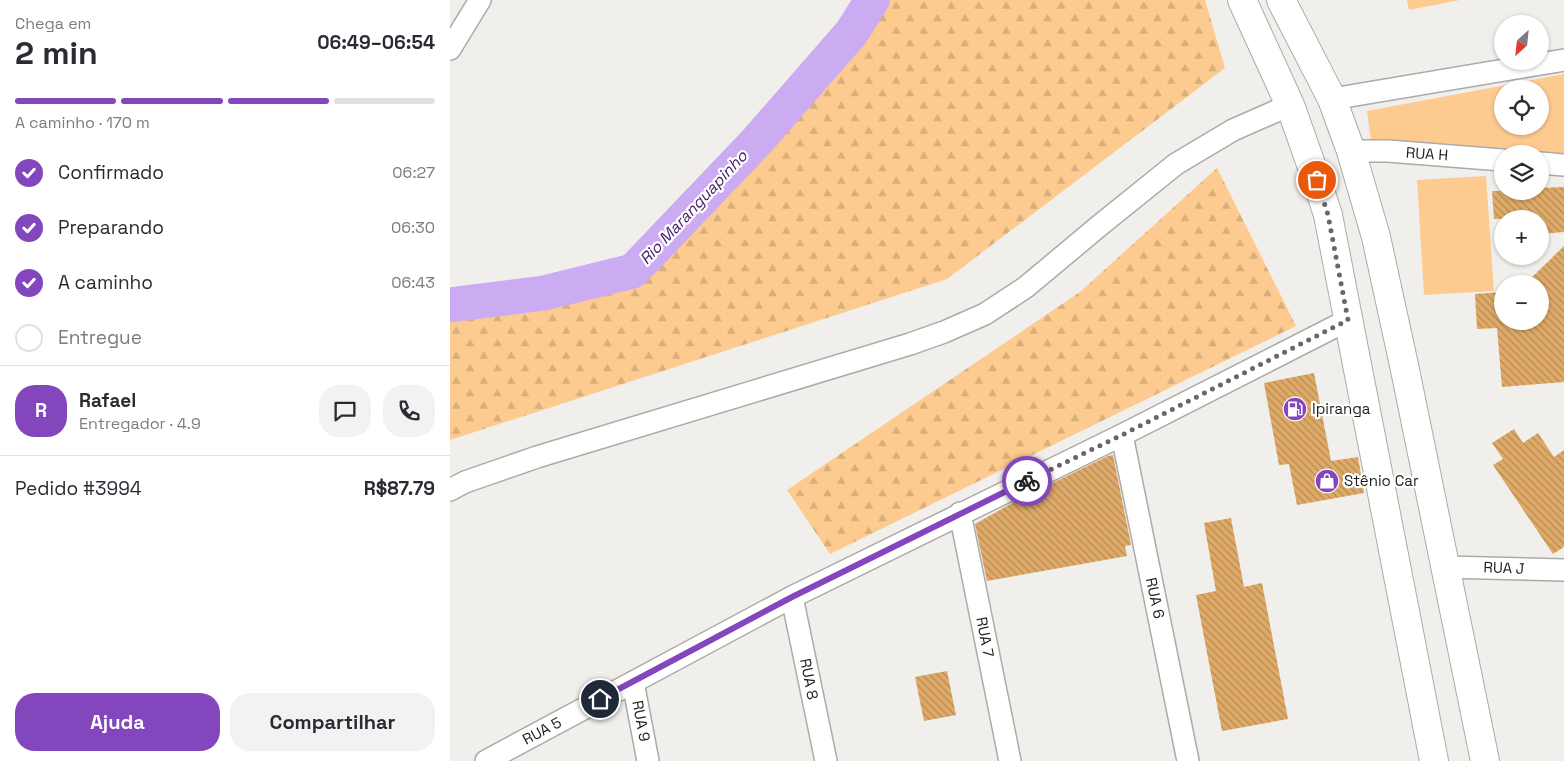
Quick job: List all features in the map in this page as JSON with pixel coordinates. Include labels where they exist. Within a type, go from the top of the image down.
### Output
[{"type":"main road","points":[[1242,0],[1290,105],[1328,215],[1434,761]]},
{"type":"main road","points":[[1281,0],[1332,99],[1351,152],[1376,237],[1485,761]]},
{"type":"street","points":[[450,49],[480,0]]},
{"type":"street","points":[[1332,99],[1564,60]]},
{"type":"street","points":[[450,490],[465,482],[537,457],[910,344],[985,314],[1026,287],[1176,164],[1233,130],[1290,105]]},
{"type":"street","name":"RUA H","points":[[1351,152],[1388,151],[1494,159]]},
{"type":"street","points":[[1549,163],[1564,164]]},
{"type":"street","name":"RUA 5","points":[[486,761],[792,597],[1122,435],[1348,320]]},
{"type":"street","name":"RUA 6","points":[[1122,435],[1188,761]]},
{"type":"street","name":"RUA 7","points":[[960,513],[1010,761]]},
{"type":"street","name":"RUA J","points":[[1445,566],[1564,570]]},
{"type":"street","name":"RUA 8","points":[[792,597],[826,761]]},
{"type":"street","name":"RUA 9","points":[[633,682],[648,761]]},
{"type":"green space","points":[[872,0],[1205,0],[1225,68],[947,279],[450,440],[450,305],[544,293],[633,271],[757,141],[852,32]]},
{"type":"green space","points":[[1407,0],[1460,0],[1409,10]]},
{"type":"green space","points":[[1564,74],[1564,154],[1549,153],[1549,145],[1494,145],[1494,149],[1371,141],[1367,111],[1494,87],[1494,135],[1549,135],[1549,80],[1532,80]]},
{"type":"green space","points":[[1217,168],[1296,326],[830,554],[787,490],[1080,292]]},
{"type":"green space","points":[[1486,176],[1494,291],[1424,295],[1417,180]]},
{"type":"building","points":[[1564,187],[1564,232],[1549,233],[1549,210],[1494,210],[1494,219],[1492,191],[1494,191],[1494,200],[1549,200],[1549,188]]},
{"type":"building","points":[[1564,246],[1564,382],[1502,387],[1497,330],[1549,330],[1549,275],[1534,275],[1544,265],[1549,265],[1549,261]]},
{"type":"building","points":[[1494,293],[1494,328],[1477,329],[1475,294]]},
{"type":"building","points":[[1314,373],[1331,461],[1358,457],[1364,493],[1297,505],[1289,464],[1279,465],[1264,383]]},
{"type":"building","points":[[1514,429],[1523,443],[1538,433],[1554,457],[1564,450],[1564,547],[1553,554],[1493,465],[1503,459],[1492,443]]},
{"type":"building","points":[[1113,455],[1131,545],[1125,546],[1127,556],[987,581],[975,524],[1014,502]]},
{"type":"building","points":[[1231,518],[1244,587],[1262,583],[1288,719],[1222,731],[1196,595],[1216,591],[1204,523]]},
{"type":"building","points":[[947,671],[956,715],[924,721],[915,677]]},
{"type":"waterway","name":"Rio Maranguapinho","points":[[450,305],[544,293],[633,271],[757,141],[852,32],[872,0]]},
{"type":"way so far","points":[[1027,481],[1348,320],[1328,215],[1317,180]]},
{"type":"place","name":"Ipiranga","points":[[1295,409]]},
{"type":"place","name":"Stênio Car","points":[[1327,481]]},
{"type":"route","points":[[600,699],[792,597],[1027,481]]}]
